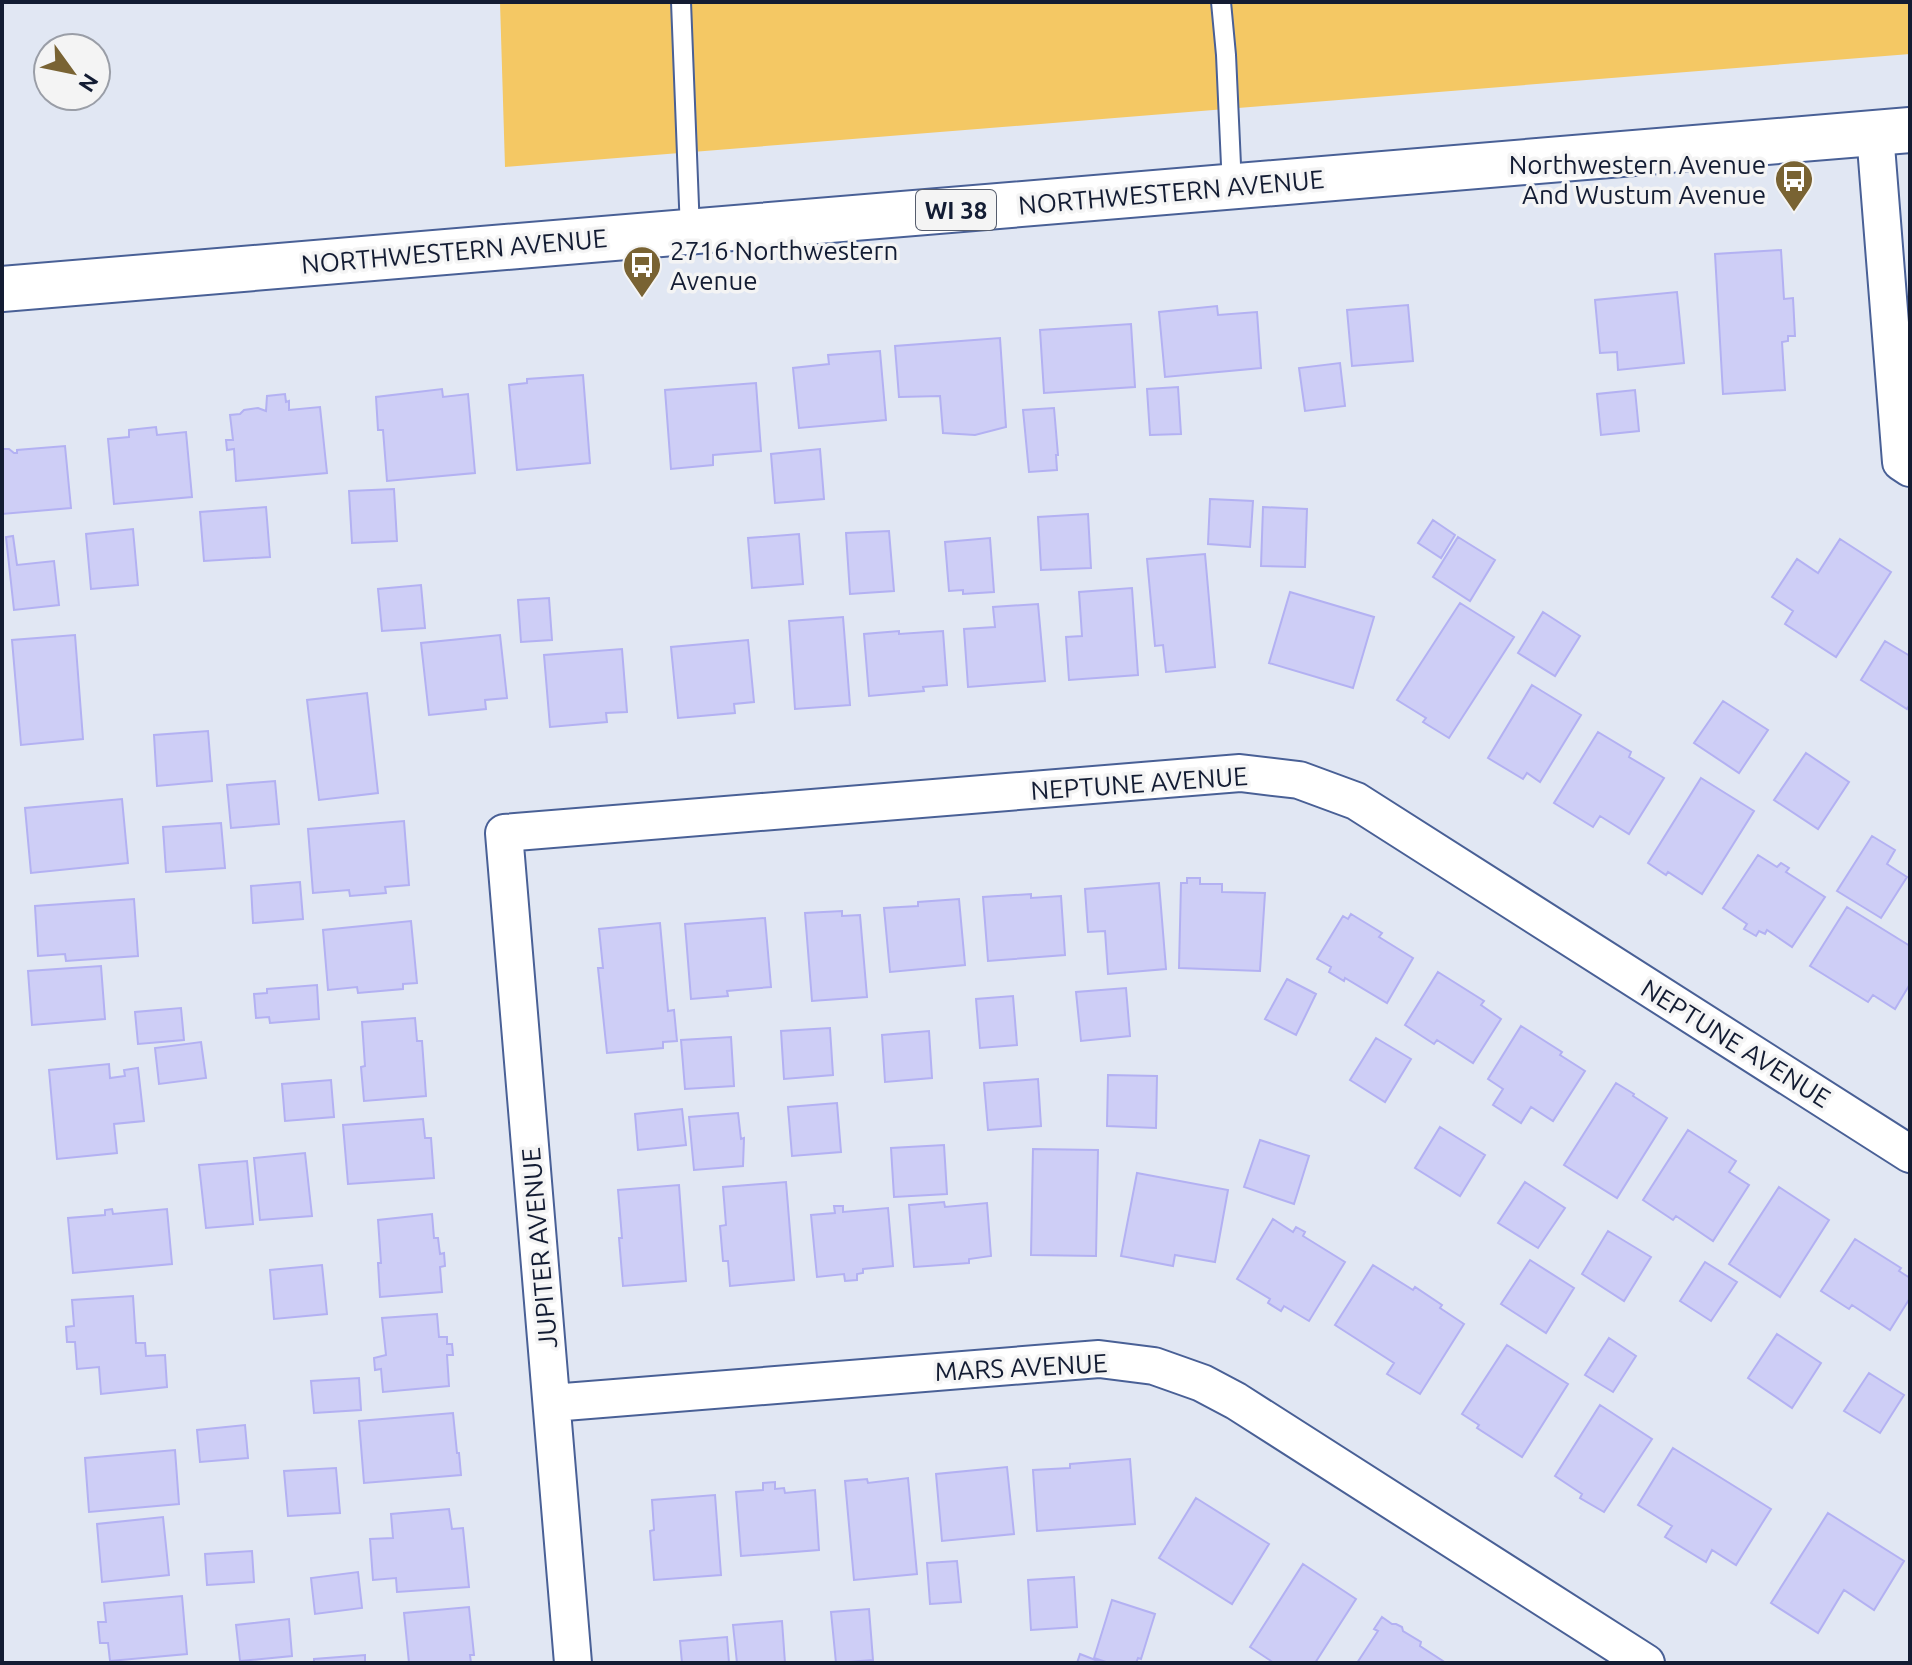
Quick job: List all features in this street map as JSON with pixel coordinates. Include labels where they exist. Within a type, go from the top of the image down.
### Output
[{"type":"main road","name":"NORTHWESTERN AVENUE","points":[[2,289],[1893,131]]},
{"type":"street","points":[[1893,131],[1901,462],[1910,468]]},
{"type":"street","name":"NEPTUNE AVENUE","points":[[504,833],[1240,773],[1299,780],[1356,801],[1910,1154]]},
{"type":"street","name":"JUPITER AVENUE","points":[[504,833],[573,1663]]},
{"type":"street","name":"MARS AVENUE","points":[[552,1403],[1099,1359],[1154,1366],[1202,1383],[1236,1401],[1646,1663]]},
{"type":"lane","points":[[681,2],[690,232]]},
{"type":"lane","points":[[1221,2],[1232,187]]},
{"type":"shaded area","points":[[500,2],[1910,2],[1910,54],[505,167]]},
{"type":"building","points":[[1781,250],[1784,299],[1793,298],[1795,336],[1788,336],[1788,341],[1782,342],[1785,390],[1723,394],[1715,254]]},
{"type":"building","points":[[1677,292],[1684,363],[1618,370],[1617,352],[1600,353],[1595,300]]},
{"type":"building","points":[[1408,305],[1413,361],[1352,366],[1347,310]]},
{"type":"building","points":[[1217,306],[1218,315],[1257,312],[1261,368],[1165,377],[1159,312]]},
{"type":"building","points":[[1131,324],[1135,387],[1044,393],[1040,330]]},
{"type":"building","points":[[1000,338],[1006,427],[975,435],[943,433],[940,396],[899,397],[895,346]]},
{"type":"building","points":[[880,351],[886,420],[799,428],[793,368],[829,364],[828,355]]},
{"type":"building","points":[[1340,363],[1345,406],[1305,411],[1299,368]]},
{"type":"building","points":[[583,375],[590,463],[517,470],[509,385],[527,383],[527,379]]},
{"type":"building","points":[[756,383],[761,451],[713,455],[713,465],[671,469],[665,390]]},
{"type":"building","points":[[1178,387],[1181,434],[1150,435],[1147,389]]},
{"type":"building","points":[[442,389],[443,397],[468,394],[475,473],[387,481],[383,430],[378,430],[376,397]]},
{"type":"building","points":[[1635,390],[1639,431],[1601,435],[1597,394]]},
{"type":"building","points":[[285,394],[289,410],[320,407],[327,473],[236,481],[234,449],[227,450],[226,440],[233,440],[230,415],[258,408],[266,411],[267,396]]},
{"type":"building","points":[[1054,408],[1057,470],[1029,472],[1023,410]]},
{"type":"building","points":[[156,427],[157,435],[186,432],[192,497],[114,504],[108,439],[129,437],[129,430]]},
{"type":"building","points":[[65,446],[71,508],[2,514],[2,449],[17,453],[17,450]]},
{"type":"building","points":[[820,449],[824,499],[775,503],[771,454]]},
{"type":"building","points":[[394,489],[397,541],[352,543],[349,491]]},
{"type":"building","points":[[1210,499],[1253,501],[1250,547],[1208,544]]},
{"type":"building","points":[[266,507],[270,557],[204,561],[200,512]]},
{"type":"building","points":[[1263,507],[1307,509],[1305,567],[1261,566]]},
{"type":"building","points":[[1088,514],[1091,568],[1041,570],[1038,517]]},
{"type":"building","points":[[1433,520],[1455,535],[1441,558],[1418,543]]},
{"type":"building","points":[[133,529],[138,585],[91,589],[86,534]]},
{"type":"building","points":[[889,531],[894,591],[850,594],[846,533]]},
{"type":"building","points":[[799,534],[803,584],[752,588],[748,538]]},
{"type":"building","points":[[13,536],[17,565],[54,561],[59,605],[14,610],[6,537]]},
{"type":"building","points":[[1458,537],[1495,560],[1470,601],[1433,577]]},
{"type":"building","points":[[990,538],[994,592],[963,594],[963,590],[949,591],[945,542]]},
{"type":"building","points":[[1840,539],[1891,572],[1836,657],[1785,624],[1793,611],[1772,597],[1797,559],[1818,573]]},
{"type":"building","points":[[1205,554],[1215,667],[1166,672],[1163,645],[1155,646],[1147,559]]},
{"type":"building","points":[[421,585],[425,628],[382,631],[378,589]]},
{"type":"building","points":[[1132,588],[1138,675],[1069,680],[1066,637],[1082,636],[1079,592]]},
{"type":"building","points":[[1290,592],[1374,617],[1353,688],[1269,663]]},
{"type":"building","points":[[549,598],[552,640],[521,642],[518,600]]},
{"type":"building","points":[[1460,603],[1514,637],[1449,738],[1423,722],[1426,718],[1397,700]]},
{"type":"building","points":[[1038,604],[1045,681],[968,687],[964,629],[995,627],[993,607]]},
{"type":"building","points":[[1543,612],[1580,636],[1555,676],[1518,653]]},
{"type":"building","points":[[843,617],[850,705],[795,709],[789,621]]},
{"type":"building","points":[[899,631],[899,634],[943,631],[947,685],[923,687],[924,691],[869,696],[864,634]]},
{"type":"building","points":[[75,635],[83,739],[21,745],[12,640]]},
{"type":"building","points":[[500,635],[507,698],[485,700],[486,709],[429,715],[421,643]]},
{"type":"building","points":[[748,640],[754,702],[734,704],[735,713],[678,718],[671,647]]},
{"type":"building","points":[[1885,641],[1910,656],[1910,704],[1907,709],[1861,680]]},
{"type":"building","points":[[622,649],[627,712],[606,713],[607,722],[550,727],[544,655]]},
{"type":"building","points":[[1532,685],[1581,715],[1540,782],[1527,773],[1523,779],[1488,758]]},
{"type":"building","points":[[367,693],[378,793],[319,800],[307,700]]},
{"type":"building","points":[[1723,701],[1768,730],[1739,773],[1694,743]]},
{"type":"building","points":[[208,731],[212,781],[157,786],[154,735]]},
{"type":"building","points":[[1598,732],[1631,752],[1629,757],[1664,778],[1629,834],[1600,816],[1593,827],[1554,803]]},
{"type":"building","points":[[1806,753],[1849,782],[1818,829],[1774,800]]},
{"type":"building","points":[[1701,778],[1754,811],[1702,894],[1648,863]]},
{"type":"building","points":[[275,781],[279,824],[231,828],[227,785]]},
{"type":"building","points":[[122,799],[128,863],[31,873],[25,808]]},
{"type":"building","points":[[404,821],[409,885],[385,887],[386,893],[350,896],[349,890],[313,893],[308,829]]},
{"type":"building","points":[[221,823],[225,868],[166,872],[163,827]]},
{"type":"building","points":[[1872,836],[1895,850],[1887,864],[1907,877],[1881,918],[1837,891]]},
{"type":"building","points":[[1758,855],[1777,867],[1781,863],[1789,868],[1786,872],[1825,897],[1792,947],[1767,930],[1765,934],[1759,931],[1756,936],[1744,929],[1747,924],[1723,908]]},
{"type":"building","points":[[1187,878],[1200,878],[1200,884],[1222,884],[1222,892],[1265,893],[1260,971],[1179,968],[1181,883],[1187,883]]},
{"type":"building","points":[[300,882],[303,919],[253,923],[251,886]]},
{"type":"building","points":[[1159,883],[1166,969],[1108,974],[1105,931],[1088,932],[1085,889]]},
{"type":"building","points":[[1031,894],[1031,898],[1061,896],[1065,955],[988,961],[983,897]]},
{"type":"building","points":[[134,899],[138,956],[66,961],[65,954],[38,956],[35,906]]},
{"type":"building","points":[[959,899],[965,965],[890,972],[884,908]]},
{"type":"building","points":[[1847,907],[1910,946],[1910,984],[1895,1009],[1873,995],[1868,1002],[1810,966]]},
{"type":"building","points":[[842,911],[842,916],[860,915],[867,997],[812,1001],[805,913]]},
{"type":"building","points":[[1351,914],[1382,933],[1379,937],[1413,958],[1387,1003],[1329,972],[1331,967],[1317,959],[1343,916],[1348,919]]},
{"type":"building","points":[[765,918],[771,987],[727,991],[728,996],[691,999],[685,924]]},
{"type":"building","points":[[411,921],[417,983],[403,984],[403,989],[358,993],[357,987],[328,990],[323,930]]},
{"type":"building","points":[[660,923],[668,1011],[674,1010],[677,1041],[663,1042],[663,1048],[607,1053],[598,968],[603,968],[599,929]]},
{"type":"building","points":[[101,966],[105,1019],[32,1025],[28,971]]},
{"type":"building","points":[[1438,972],[1484,1001],[1481,1005],[1501,1019],[1473,1063],[1437,1040],[1434,1044],[1405,1025]]},
{"type":"building","points":[[1287,979],[1316,994],[1296,1035],[1265,1019]]},
{"type":"building","points":[[317,985],[319,1019],[270,1023],[269,1017],[256,1018],[254,994],[267,993],[267,989]]},
{"type":"building","points":[[1126,988],[1130,1036],[1081,1041],[1076,992]]},
{"type":"building","points":[[1013,996],[1017,1045],[980,1048],[976,999]]},
{"type":"building","points":[[181,1008],[184,1040],[138,1044],[135,1012]]},
{"type":"building","points":[[415,1018],[417,1041],[422,1041],[426,1096],[364,1101],[362,1022]]},
{"type":"building","points":[[1521,1026],[1585,1071],[1553,1121],[1531,1107],[1521,1123],[1493,1105],[1503,1089],[1488,1079]]},
{"type":"building","points":[[830,1028],[833,1075],[784,1079],[781,1031]]},
{"type":"building","points":[[929,1031],[932,1078],[885,1082],[882,1035]]},
{"type":"building","points":[[731,1037],[734,1086],[685,1089],[681,1040]]},
{"type":"building","points":[[1376,1038],[1411,1059],[1385,1102],[1350,1080]]},
{"type":"building","points":[[201,1042],[206,1078],[159,1084],[155,1048]]},
{"type":"building","points":[[109,1064],[110,1078],[125,1076],[124,1070],[138,1068],[144,1121],[114,1124],[117,1153],[57,1159],[49,1070]]},
{"type":"building","points":[[1108,1075],[1157,1076],[1156,1128],[1107,1126]]},
{"type":"building","points":[[1038,1079],[1041,1126],[988,1130],[984,1083]]},
{"type":"building","points":[[331,1080],[334,1117],[285,1121],[282,1084]]},
{"type":"building","points":[[1616,1083],[1667,1118],[1617,1198],[1564,1165]]},
{"type":"building","points":[[837,1103],[841,1152],[792,1156],[788,1107]]},
{"type":"building","points":[[682,1109],[686,1145],[638,1150],[635,1114]]},
{"type":"building","points":[[738,1113],[741,1139],[744,1138],[743,1166],[694,1170],[689,1117]]},
{"type":"building","points":[[423,1119],[425,1138],[431,1138],[434,1178],[348,1184],[343,1125]]},
{"type":"building","points":[[1440,1127],[1485,1155],[1460,1196],[1415,1168]]},
{"type":"building","points":[[1688,1130],[1736,1161],[1729,1172],[1749,1185],[1713,1241],[1676,1216],[1673,1220],[1643,1200]]},
{"type":"building","points":[[1260,1140],[1309,1156],[1294,1204],[1244,1187]]},
{"type":"building","points":[[944,1145],[947,1194],[894,1197],[891,1148]]},
{"type":"building","points":[[1033,1149],[1098,1150],[1096,1256],[1031,1255]]},
{"type":"building","points":[[305,1153],[312,1216],[260,1220],[254,1158]]},
{"type":"building","points":[[247,1161],[253,1224],[206,1228],[199,1165]]},
{"type":"building","points":[[1137,1173],[1228,1190],[1215,1262],[1175,1255],[1173,1266],[1121,1256]]},
{"type":"building","points":[[786,1182],[794,1280],[730,1286],[728,1261],[723,1261],[720,1226],[726,1225],[723,1187]]},
{"type":"building","points":[[1525,1182],[1565,1208],[1538,1248],[1498,1223]]},
{"type":"building","points":[[679,1185],[686,1281],[623,1286],[618,1190]]},
{"type":"building","points":[[1779,1187],[1829,1220],[1780,1297],[1729,1264]]},
{"type":"building","points":[[944,1202],[945,1207],[987,1203],[991,1256],[969,1259],[969,1263],[914,1267],[909,1205]]},
{"type":"building","points":[[834,1206],[843,1206],[843,1212],[888,1208],[893,1266],[863,1269],[863,1273],[857,1274],[857,1280],[845,1281],[844,1274],[817,1277],[811,1215],[835,1213]]},
{"type":"building","points":[[112,1209],[113,1214],[167,1209],[172,1264],[73,1273],[68,1218],[105,1215],[105,1210]]},
{"type":"building","points":[[432,1214],[434,1238],[438,1238],[440,1254],[444,1253],[445,1266],[440,1267],[442,1292],[380,1297],[378,1220]]},
{"type":"building","points":[[1273,1219],[1293,1232],[1296,1227],[1305,1232],[1303,1236],[1345,1262],[1309,1321],[1284,1306],[1281,1311],[1268,1303],[1270,1299],[1237,1279]]},
{"type":"building","points":[[1608,1231],[1651,1257],[1624,1301],[1582,1274]]},
{"type":"building","points":[[1855,1239],[1901,1268],[1899,1271],[1910,1278],[1910,1298],[1890,1330],[1852,1305],[1849,1309],[1821,1291]]},
{"type":"building","points":[[1530,1260],[1574,1288],[1546,1333],[1501,1304]]},
{"type":"building","points":[[1705,1262],[1737,1282],[1711,1321],[1680,1301]]},
{"type":"building","points":[[322,1265],[327,1314],[274,1319],[270,1270]]},
{"type":"building","points":[[1373,1265],[1413,1290],[1415,1287],[1464,1324],[1420,1394],[1387,1374],[1394,1363],[1335,1325]]},
{"type":"building","points":[[133,1296],[136,1343],[145,1343],[146,1356],[165,1355],[167,1387],[101,1394],[99,1367],[77,1369],[75,1342],[67,1342],[66,1327],[74,1326],[72,1300]]},
{"type":"building","points":[[437,1314],[439,1337],[447,1337],[447,1344],[452,1344],[453,1355],[447,1355],[449,1386],[383,1392],[381,1369],[375,1370],[374,1358],[386,1355],[382,1318]]},
{"type":"building","points":[[1777,1334],[1821,1363],[1792,1408],[1748,1378]]},
{"type":"building","points":[[1609,1338],[1636,1356],[1613,1392],[1585,1375]]},
{"type":"building","points":[[1507,1345],[1568,1384],[1522,1457],[1477,1428],[1479,1425],[1462,1414]]},
{"type":"building","points":[[1869,1373],[1904,1395],[1880,1433],[1844,1411]]},
{"type":"building","points":[[359,1378],[361,1410],[314,1413],[311,1381]]},
{"type":"building","points":[[1600,1405],[1652,1439],[1604,1512],[1580,1498],[1582,1494],[1555,1476]]},
{"type":"building","points":[[453,1413],[461,1475],[364,1483],[359,1421]]},
{"type":"building","points":[[245,1425],[248,1458],[200,1462],[197,1430]]},
{"type":"building","points":[[1673,1448],[1771,1509],[1736,1565],[1712,1550],[1706,1562],[1665,1537],[1672,1526],[1638,1505]]},
{"type":"building","points":[[175,1450],[179,1504],[89,1512],[85,1458]]},
{"type":"building","points":[[1130,1459],[1135,1524],[1037,1531],[1033,1470]]},
{"type":"building","points":[[1007,1467],[1014,1534],[942,1541],[936,1474]]},
{"type":"building","points":[[336,1468],[340,1513],[288,1516],[284,1471]]},
{"type":"building","points":[[908,1478],[917,1574],[854,1580],[845,1481],[867,1479],[868,1483]]},
{"type":"building","points":[[775,1482],[775,1489],[784,1488],[785,1493],[815,1490],[819,1550],[741,1556],[736,1492],[763,1490],[763,1483]]},
{"type":"building","points":[[715,1495],[721,1575],[654,1580],[650,1531],[654,1530],[652,1500]]},
{"type":"building","points":[[1196,1498],[1269,1544],[1232,1604],[1159,1558]]},
{"type":"building","points":[[449,1509],[452,1529],[463,1528],[469,1587],[397,1592],[396,1578],[373,1580],[370,1539],[393,1538],[391,1514]]},
{"type":"building","points":[[1828,1513],[1904,1561],[1874,1610],[1844,1590],[1818,1633],[1771,1603]]},
{"type":"building","points":[[163,1517],[169,1575],[102,1582],[97,1524]]},
{"type":"building","points":[[252,1551],[254,1582],[207,1585],[205,1554]]},
{"type":"building","points":[[957,1561],[961,1602],[930,1604],[927,1563]]},
{"type":"building","points":[[1303,1564],[1356,1599],[1315,1663],[1274,1663],[1250,1647]]},
{"type":"building","points":[[358,1572],[362,1608],[315,1614],[311,1578]]},
{"type":"building","points":[[1074,1577],[1077,1627],[1031,1630],[1028,1580]]},
{"type":"building","points":[[182,1596],[187,1654],[110,1661],[108,1643],[100,1643],[98,1622],[106,1622],[104,1603]]},
{"type":"building","points":[[1112,1600],[1155,1614],[1141,1659],[1138,1658],[1136,1663],[1109,1663],[1094,1658]]},
{"type":"building","points":[[469,1607],[474,1655],[470,1655],[471,1663],[409,1663],[404,1613]]},
{"type":"building","points":[[869,1609],[873,1660],[836,1663],[831,1612]]},
{"type":"building","points":[[1382,1617],[1402,1627],[1403,1631],[1421,1642],[1420,1646],[1446,1663],[1357,1663],[1378,1631],[1374,1629]]},
{"type":"building","points":[[289,1619],[292,1656],[240,1661],[236,1625]]},
{"type":"building","points":[[782,1621],[785,1663],[737,1663],[733,1625]]},
{"type":"building","points":[[727,1637],[729,1663],[682,1663],[680,1641]]},
{"type":"building","points":[[1080,1654],[1103,1663],[1077,1663]]},
{"type":"building","points":[[365,1655],[365,1663],[314,1663],[314,1659]]},
{"type":"place","name":"Northwestern Avenue And Wustum Avenue","points":[[1794,213]]},
{"type":"place","name":"2716 Northwestern Avenue","points":[[642,299]]}]
